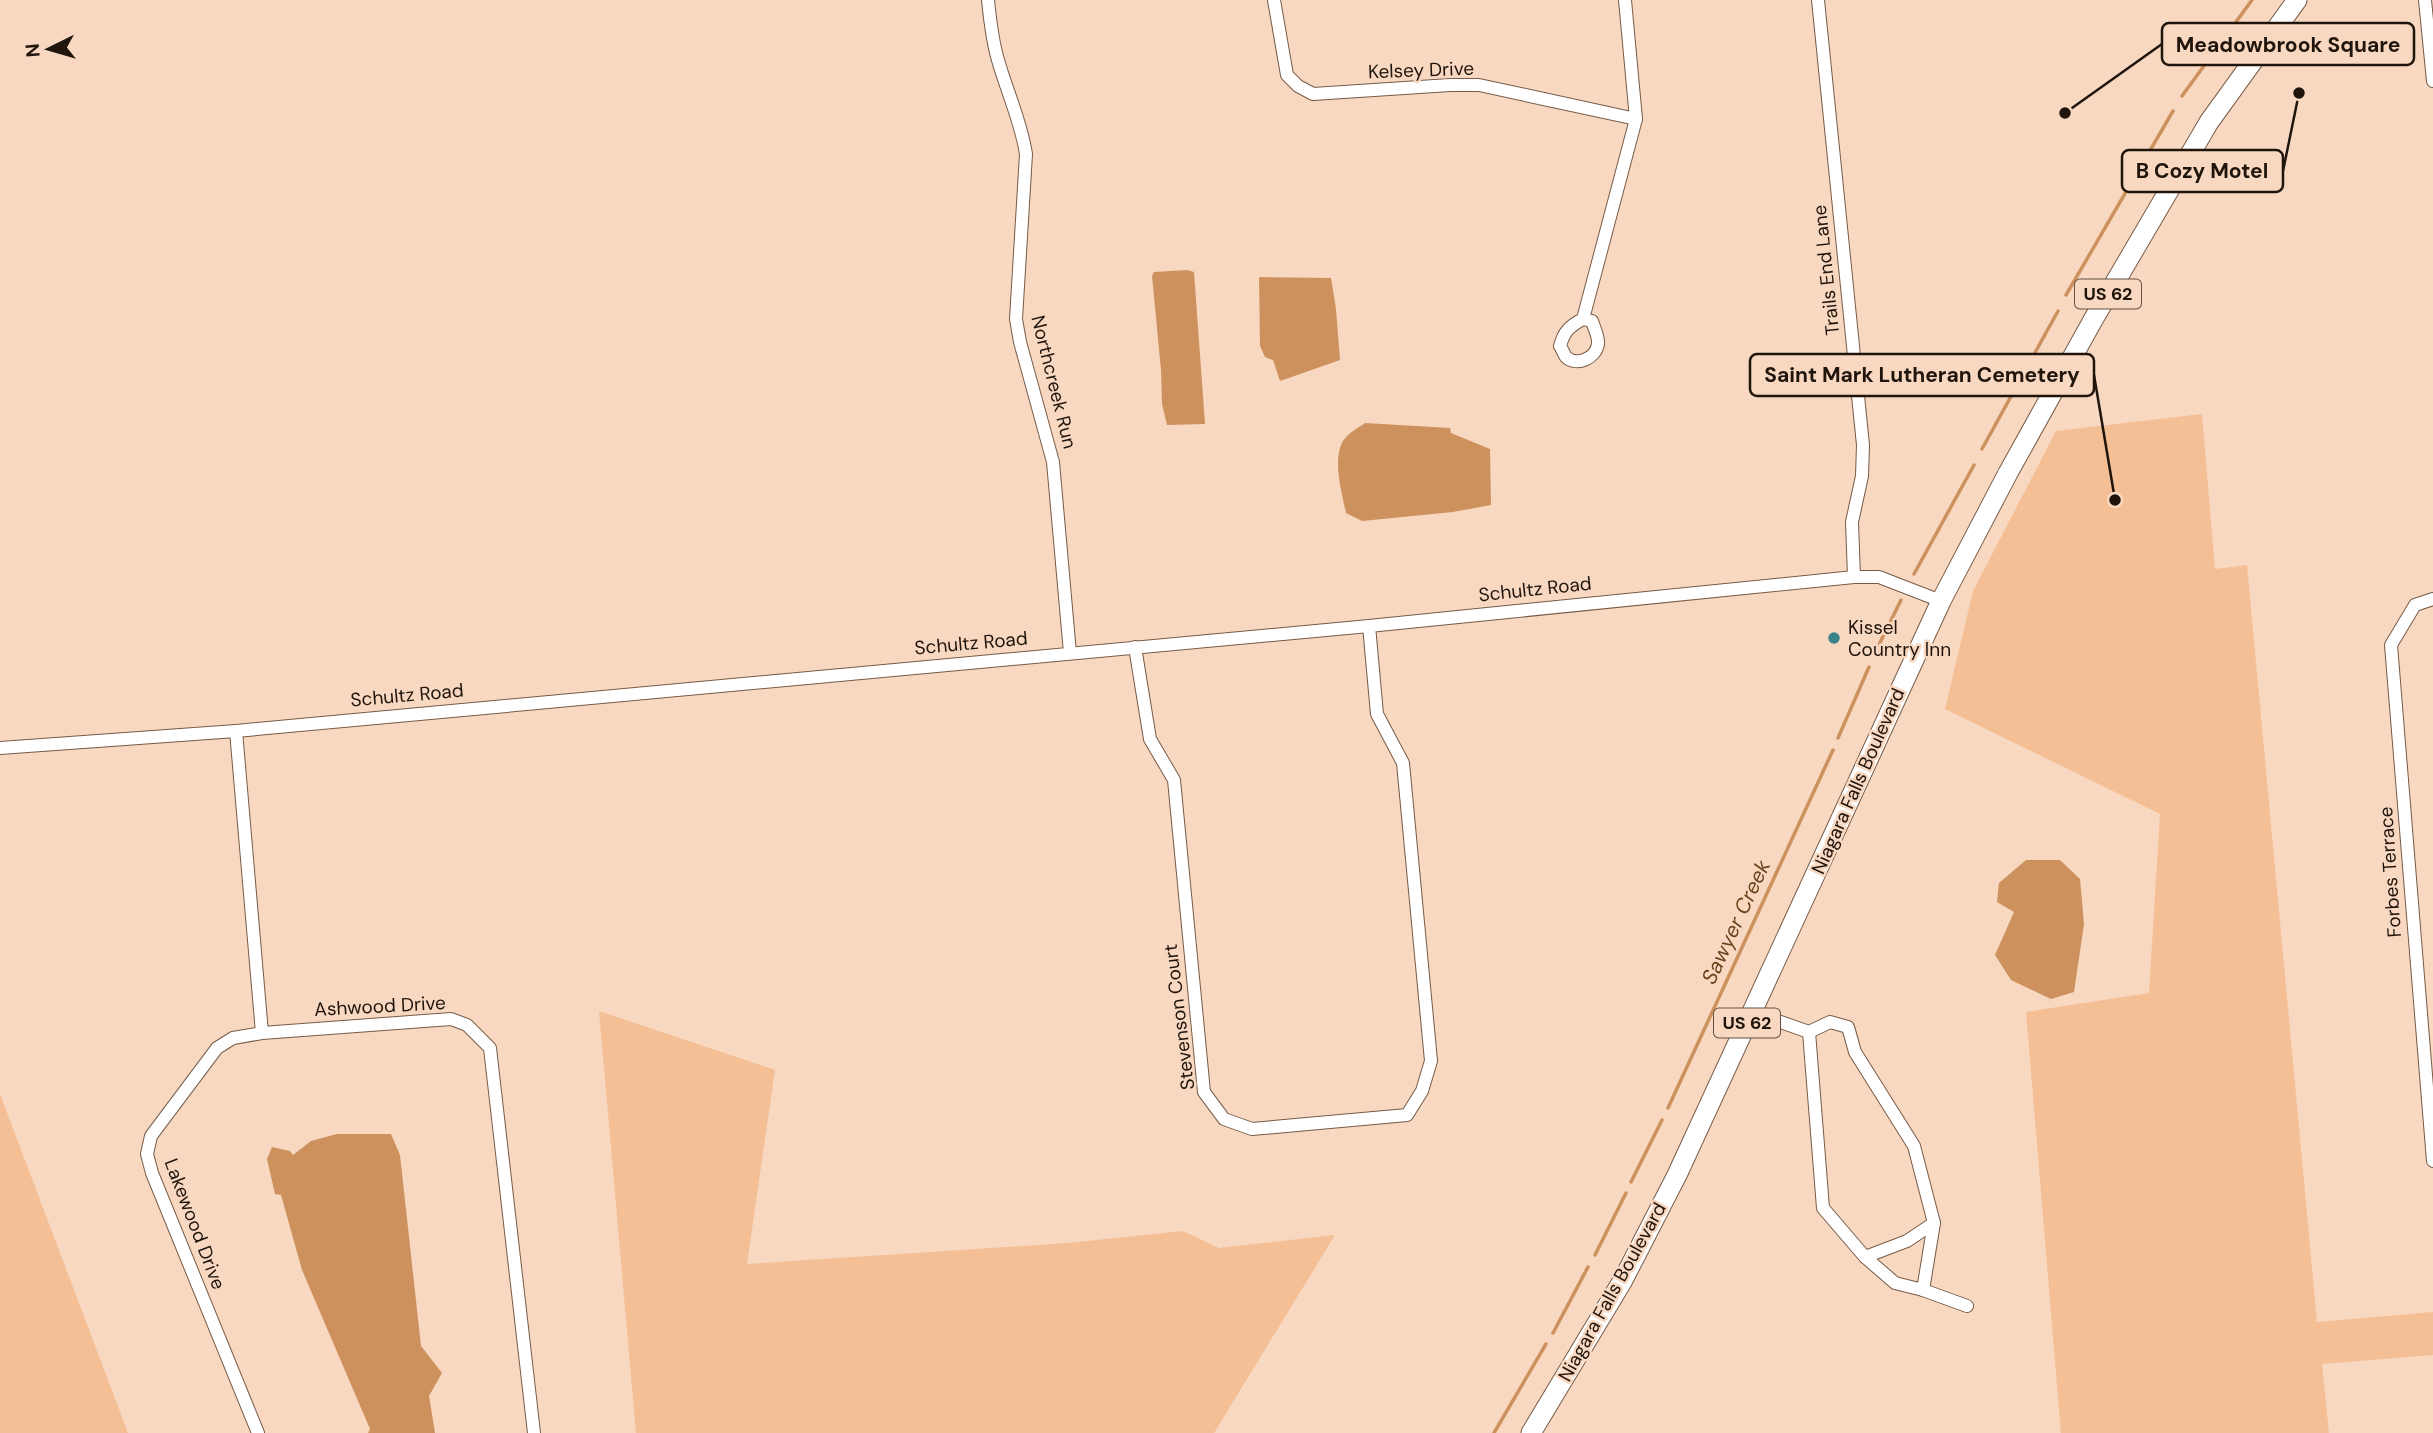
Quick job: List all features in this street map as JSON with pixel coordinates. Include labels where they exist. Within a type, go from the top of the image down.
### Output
[{"type":"main road","name":"Niagara Falls Boulevard","points":[[1531,1433],[1623,1280],[1677,1175],[1941,601],[2014,461],[2196,142],[2297,0]]},
{"type":"street","name":"Northcreek Run","points":[[988,0],[991,32],[1023,131],[1026,154],[1017,318],[1020,342],[1053,462],[1070,653]]},
{"type":"street","name":"Kelsey Drive","points":[[1274,0],[1287,75],[1298,86],[1312,94],[1479,85],[1636,120]]},
{"type":"street","points":[[1583,319],[1636,120],[1625,0]]},
{"type":"street","name":"Trails End Lane","points":[[1818,0],[1863,445],[1862,476],[1852,522],[1854,577]]},
{"type":"street","points":[[2425,0],[2433,80]]},
{"type":"street","name":"Schultz Road","points":[[0,748],[236,731],[1369,626],[1854,577],[1879,577],[1941,601]]},
{"type":"street","name":"Forbes Terrace","points":[[2433,599],[2415,605],[2392,645],[2433,1161]]},
{"type":"street","name":"Stevenson Court","points":[[1135,647],[1150,739],[1174,780],[1204,1092],[1224,1119],[1252,1129],[1407,1115],[1422,1091],[1431,1060],[1403,763],[1377,713],[1369,626]]},
{"type":"street","points":[[236,731],[262,1033]]},
{"type":"street","name":"Ashwood Drive","points":[[262,1033],[451,1019],[467,1025],[490,1048],[534,1433]]},
{"type":"street","points":[[1775,1020],[1809,1032],[1830,1022],[1847,1027],[1855,1052],[1914,1146],[1934,1223],[1923,1290]]},
{"type":"street","points":[[1809,1032],[1823,1208],[1865,1258],[1895,1283],[1967,1306]]},
{"type":"street","name":"Lakewood Drive","points":[[258,1433],[152,1173],[147,1154],[151,1136],[217,1048],[233,1038],[262,1033]]},
{"type":"street","points":[[1865,1258],[1907,1241],[1934,1223]]},
{"type":"shaded area","points":[[1154,272],[1194,272],[1205,424],[1167,425],[1162,404],[1152,276]]},
{"type":"shaded area","points":[[1259,277],[1331,278],[1340,360],[1280,381],[1273,360],[1265,357],[1260,346]]},
{"type":"shaded area","points":[[2202,414],[2215,569],[2247,565],[2317,1322],[2433,1312],[2433,1355],[2322,1364],[2329,1433],[2061,1433],[2026,1012],[2149,993],[2160,814],[1945,709],[1973,591],[2056,431]]},
{"type":"shaded area","points":[[1365,423],[1450,428],[1451,433],[1490,449],[1491,505],[1453,512],[1362,521],[1346,513],[1338,457],[1343,441]]},
{"type":"shaded area","points":[[2026,860],[2060,860],[2080,879],[2084,924],[2074,992],[2051,999],[2011,980],[1995,955],[2014,912],[1997,902],[1999,883]]},
{"type":"shaded area","points":[[599,1011],[775,1070],[747,1264],[1068,1243],[1183,1231],[1219,1248],[1335,1235],[1214,1433],[636,1433]]},
{"type":"shaded area","points":[[0,1094],[128,1433],[0,1433]]},
{"type":"shaded area","points":[[337,1134],[391,1134],[400,1155],[421,1346],[442,1373],[429,1396],[435,1433],[368,1433],[370,1429],[302,1270],[281,1195],[275,1194],[267,1159],[272,1147],[290,1151],[293,1155],[311,1141]]},
{"type":"waterway","name":"Sawyer Creek","points":[[2182,96],[2252,0]]},
{"type":"waterway","name":"Sawyer Creek","points":[[2066,295],[2173,111]]},
{"type":"waterway","name":"Sawyer Creek","points":[[1982,449],[2058,311]]},
{"type":"waterway","name":"Sawyer Creek","points":[[1914,574],[1974,465]]},
{"type":"waterway","name":"Sawyer Creek","points":[[1874,655],[1901,600]]},
{"type":"waterway","name":"Sawyer Creek","points":[[1838,738],[1869,667]]},
{"type":"waterway","name":"Sawyer Creek","points":[[1668,1108],[1833,750]]},
{"type":"waterway","name":"Sawyer Creek","points":[[1631,1182],[1662,1120]]},
{"type":"waterway","name":"Sawyer Creek","points":[[1595,1255],[1626,1193]]},
{"type":"waterway","name":"Sawyer Creek","points":[[1553,1333],[1588,1267]]},
{"type":"waterway","name":"Sawyer Creek","points":[[1494,1433],[1546,1344]]},
{"type":"place","name":"B Cozy Motel","points":[[2299,93]]},
{"type":"place","name":"Meadowbrook Square","points":[[2065,113]]},
{"type":"place","name":"Saint Mark Lutheran Cemetery","points":[[2115,500]]},
{"type":"place","name":"Kissel Country Inn","points":[[1834,638]]}]
